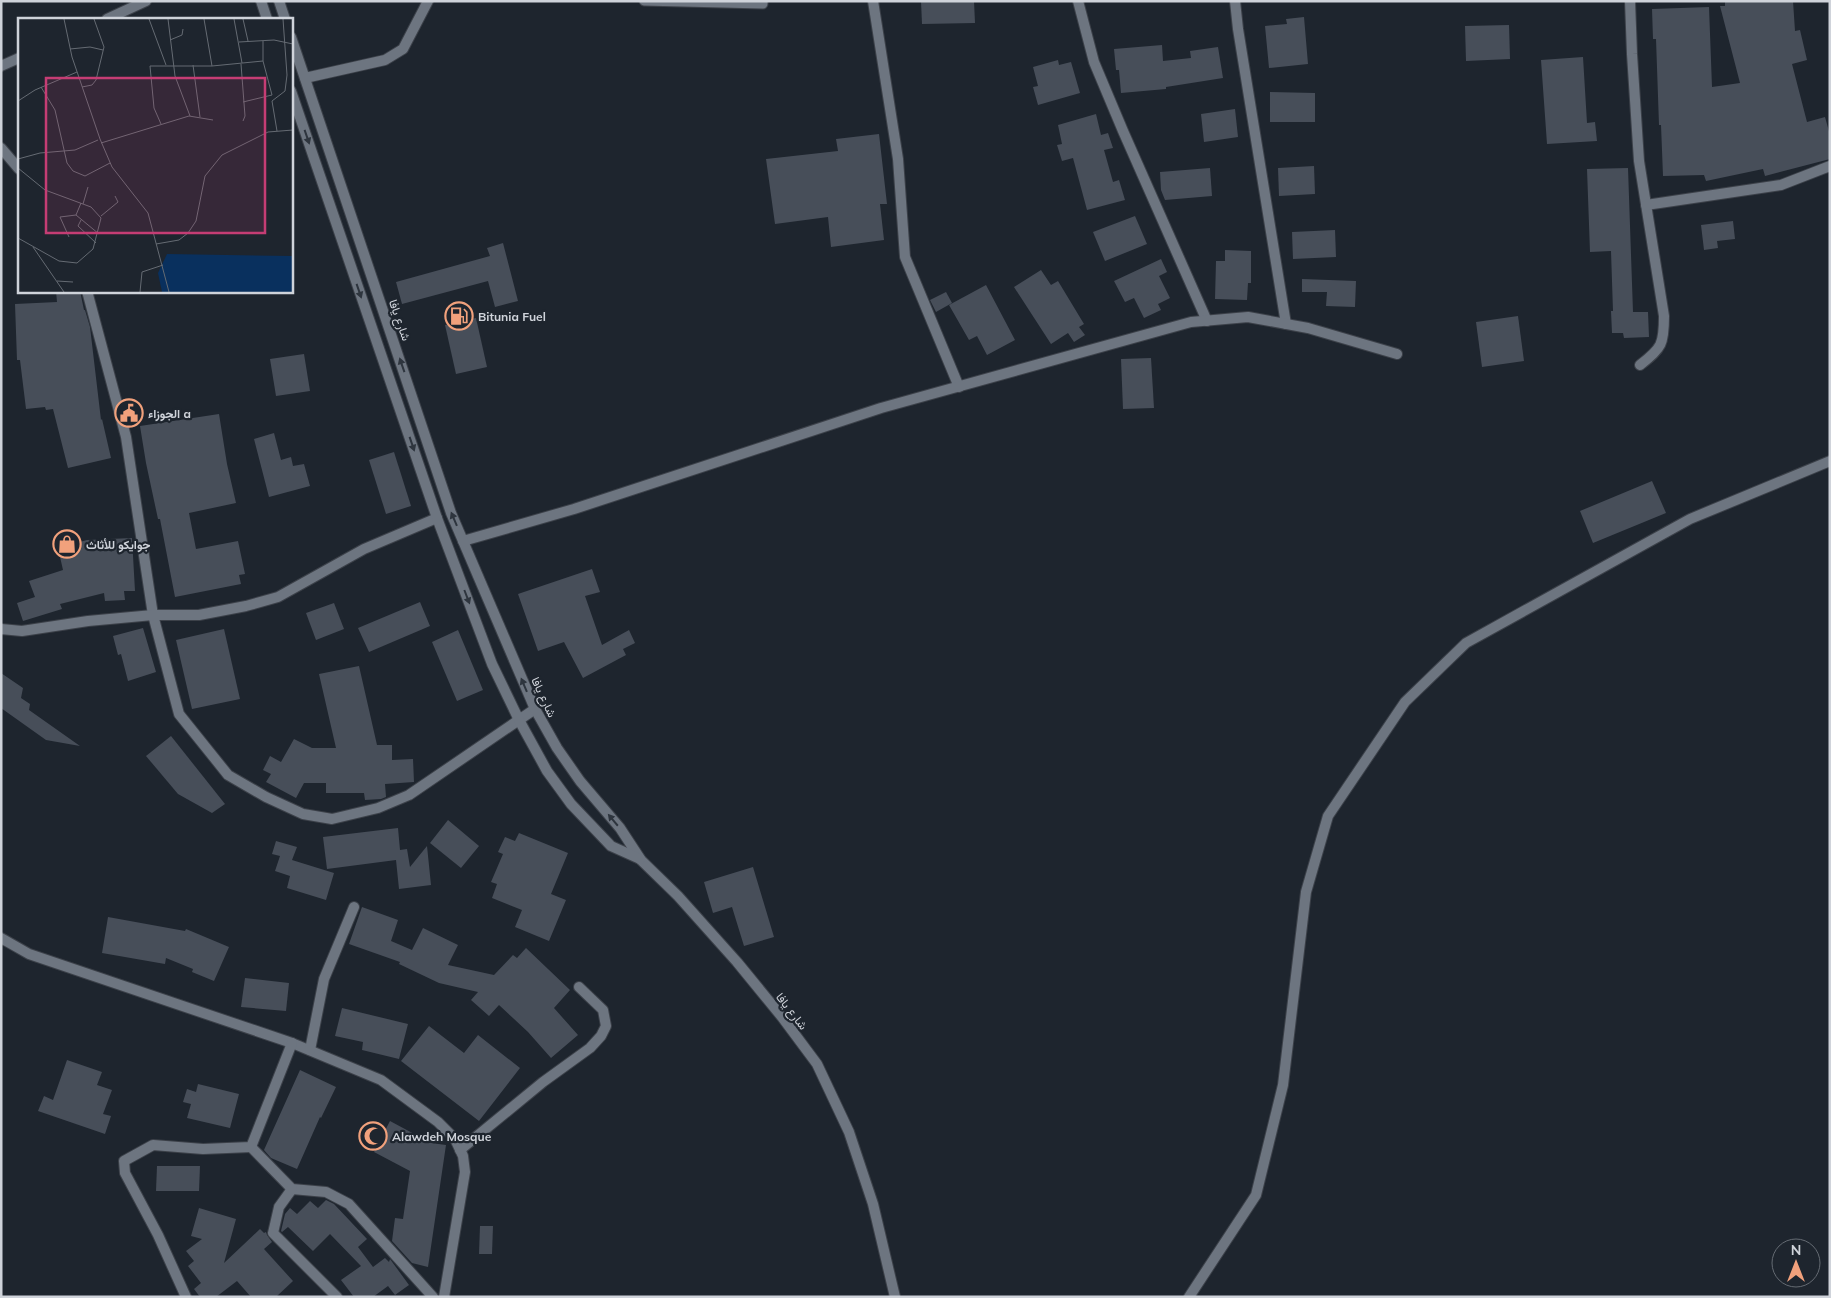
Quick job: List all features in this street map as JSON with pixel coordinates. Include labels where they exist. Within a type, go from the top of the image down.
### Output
[{"type":"street","points":[[109,18],[146,1]]},
{"type":"street","points":[[261,1],[267,18]]},
{"type":"street","points":[[280,1],[285,18]]},
{"type":"street","points":[[305,78],[385,60],[403,50],[428,1]]},
{"type":"street","points":[[873,1],[898,159],[905,258],[959,387]]},
{"type":"street","points":[[1078,1],[1098,71],[1207,321]]},
{"type":"street","points":[[1235,1],[1286,324]]},
{"type":"street","points":[[1630,1],[1639,161],[1664,316],[1664,338],[1657,352],[1640,365]]},
{"type":"street","name":"شارع يافا","points":[[292,39],[451,513],[535,709],[557,748],[580,781],[620,828],[641,860],[678,896],[737,962],[782,1016],[817,1064],[849,1132],[873,1204],[895,1297]]},
{"type":"street","points":[[1,66],[18,58]]},
{"type":"street","points":[[292,94],[437,518],[492,664],[519,720],[547,771],[571,804],[611,846],[641,860]]},
{"type":"street","points":[[1,148],[18,168]]},
{"type":"street","points":[[1646,205],[1781,185],[1830,166]]},
{"type":"street","points":[[87,292],[126,437],[153,615],[179,714],[228,775],[266,797],[303,814],[332,820],[378,808],[409,794],[535,709]]},
{"type":"street","points":[[463,541],[574,509],[881,408],[1191,322],[1248,317],[1308,328],[1397,354]]},
{"type":"street","points":[[1189,1297],[1256,1194],[1283,1085],[1306,892],[1328,816],[1405,702],[1466,644],[1474,639],[1690,519],[1830,461]]},
{"type":"street","points":[[1,629],[22,630],[153,615],[199,615],[246,606],[278,597],[364,549],[437,518]]},
{"type":"street","points":[[310,1050],[324,979],[354,907]]},
{"type":"street","points":[[1,938],[29,954],[292,1043],[382,1080],[438,1122],[455,1139],[460,1150],[465,1172],[444,1297]]},
{"type":"street","points":[[460,1150],[543,1082],[590,1048],[601,1036],[606,1026],[603,1010],[579,987]]},
{"type":"street","points":[[251,1147],[292,1043]]},
{"type":"street","points":[[186,1297],[158,1235],[125,1173],[124,1161],[153,1145],[203,1149],[251,1147],[292,1189],[326,1192],[349,1204],[433,1297]]},
{"type":"street","points":[[292,1189],[278,1207],[273,1233],[336,1297]]},
{"type":"lane","points":[[644,1],[763,4],[763,1]]},
{"type":"building","points":[[921,1],[974,1],[975,23],[922,24]]},
{"type":"building","points":[[1725,1],[1793,1],[1795,31],[1800,30],[1807,60],[1792,64],[1807,122],[1825,117],[1830,135],[1830,159],[1765,176],[1763,169],[1706,181],[1704,175],[1663,176],[1656,39],[1653,39],[1652,9],[1709,7],[1712,87],[1740,83],[1720,6],[1725,6]]},
{"type":"building","points":[[1304,17],[1308,64],[1269,68],[1265,26],[1287,24],[1286,19]]},
{"type":"building","points":[[1509,25],[1510,59],[1466,61],[1465,26]]},
{"type":"building","points":[[1162,45],[1163,61],[1191,58],[1190,51],[1218,47],[1223,78],[1166,87],[1166,89],[1121,93],[1119,70],[1116,70],[1114,49]]},
{"type":"building","points":[[1583,57],[1587,123],[1595,122],[1597,141],[1547,144],[1541,60]]},
{"type":"building","points":[[1058,60],[1059,65],[1071,62],[1080,93],[1038,105],[1033,87],[1038,86],[1033,67]]},
{"type":"building","points":[[1270,92],[1315,93],[1315,122],[1270,122]]},
{"type":"building","points":[[1235,109],[1238,137],[1204,142],[1201,114]]},
{"type":"building","points":[[1096,114],[1101,135],[1108,133],[1113,148],[1104,150],[1113,182],[1119,180],[1125,200],[1087,210],[1073,158],[1062,161],[1057,145],[1062,144],[1058,125]]},
{"type":"building","points":[[879,134],[887,204],[880,204],[884,240],[831,247],[828,217],[775,224],[766,159],[838,151],[836,139]]},
{"type":"building","points":[[1314,166],[1315,194],[1279,196],[1278,168]]},
{"type":"building","points":[[1210,168],[1212,196],[1165,200],[1161,190],[1160,172]]},
{"type":"building","points":[[1628,168],[1633,312],[1648,312],[1649,337],[1624,338],[1623,333],[1612,333],[1611,251],[1590,252],[1587,169]]},
{"type":"building","points":[[1135,216],[1147,244],[1105,261],[1093,232]]},
{"type":"building","points":[[1733,221],[1735,239],[1717,241],[1718,248],[1704,250],[1701,225]]},
{"type":"building","points":[[1335,230],[1336,257],[1293,259],[1292,232]]},
{"type":"building","points":[[503,243],[518,301],[495,307],[488,281],[402,304],[396,282],[490,256],[487,248]]},
{"type":"building","points":[[1225,250],[1251,251],[1251,283],[1248,283],[1247,300],[1215,299],[1216,261],[1225,261]]},
{"type":"building","points":[[1161,259],[1167,272],[1159,276],[1170,298],[1158,304],[1161,310],[1144,318],[1134,298],[1125,302],[1114,281]]},
{"type":"building","points":[[1041,270],[1051,285],[1058,281],[1084,324],[1079,327],[1085,335],[1074,342],[1068,333],[1051,344],[1014,287]]},
{"type":"building","points":[[1302,279],[1356,281],[1355,307],[1326,306],[1327,292],[1302,292]]},
{"type":"building","points":[[986,285],[1015,340],[987,355],[977,336],[969,340],[949,305]]},
{"type":"building","points":[[56,292],[80,292],[90,327],[101,420],[111,458],[68,468],[53,409],[46,410],[45,407],[26,409],[20,360],[17,360],[15,304],[57,302]]},
{"type":"building","points":[[946,292],[952,303],[936,312],[930,300]]},
{"type":"building","points":[[1518,316],[1524,361],[1482,367],[1476,322]]},
{"type":"building","points":[[476,318],[487,367],[456,374],[445,325]]},
{"type":"building","points":[[304,354],[310,391],[276,396],[270,359]]},
{"type":"building","points":[[1151,358],[1154,408],[1123,409],[1121,359]]},
{"type":"building","points":[[219,414],[227,464],[236,503],[189,513],[196,549],[238,541],[245,574],[239,575],[241,584],[175,597],[160,519],[158,519],[146,463],[140,426]]},
{"type":"building","points":[[274,433],[281,460],[291,457],[293,466],[304,464],[310,486],[269,497],[254,439]]},
{"type":"building","points":[[394,452],[411,506],[386,514],[369,460]]},
{"type":"building","points":[[1652,481],[1666,513],[1593,543],[1580,511]]},
{"type":"building","points":[[132,538],[135,591],[124,591],[125,600],[105,601],[104,593],[60,604],[62,609],[23,621],[17,603],[35,597],[29,581],[63,570],[58,548],[87,540]]},
{"type":"building","points":[[592,569],[600,592],[585,596],[602,645],[629,630],[635,643],[623,649],[626,655],[583,678],[564,642],[538,651],[518,594]]},
{"type":"building","points":[[420,602],[430,626],[369,652],[358,628]]},
{"type":"building","points":[[334,603],[344,629],[316,640],[306,613]]},
{"type":"building","points":[[143,628],[156,672],[128,681],[121,654],[118,655],[113,636]]},
{"type":"building","points":[[224,629],[240,699],[192,709],[176,640]]},
{"type":"building","points":[[458,630],[483,690],[457,701],[432,642]]},
{"type":"building","points":[[359,666],[377,745],[392,745],[392,760],[413,759],[414,782],[385,784],[386,797],[365,800],[364,793],[326,793],[326,783],[304,783],[296,798],[266,782],[271,774],[263,770],[270,756],[281,762],[294,739],[312,748],[336,748],[319,674]]},
{"type":"building","points":[[1,673],[23,688],[21,698],[30,704],[29,710],[80,746],[46,740],[1,708]]},
{"type":"building","points":[[171,736],[225,804],[212,813],[178,794],[146,756]]},
{"type":"building","points":[[448,820],[479,846],[461,868],[430,843]]},
{"type":"building","points":[[398,828],[400,850],[407,849],[410,867],[427,846],[431,885],[399,889],[396,860],[327,869],[323,837]]},
{"type":"building","points":[[519,833],[568,853],[551,894],[566,900],[549,941],[515,927],[522,910],[492,898],[497,884],[491,882],[503,854],[498,852],[505,837],[515,841]]},
{"type":"building","points":[[276,841],[297,847],[292,860],[334,873],[326,900],[287,888],[290,876],[275,871],[280,856],[272,854]]},
{"type":"building","points":[[753,867],[774,937],[744,946],[732,907],[713,913],[704,882]]},
{"type":"building","points":[[362,907],[398,920],[391,941],[412,950],[423,928],[458,945],[448,965],[494,975],[513,955],[517,958],[526,948],[570,990],[554,1008],[578,1035],[551,1058],[528,1032],[499,1005],[489,1016],[471,1000],[478,992],[439,983],[399,964],[400,962],[349,944]]},
{"type":"building","points":[[108,917],[185,931],[186,929],[229,947],[214,981],[192,972],[193,969],[166,958],[165,964],[102,953]]},
{"type":"building","points":[[245,978],[289,983],[286,1011],[241,1007]]},
{"type":"building","points":[[342,1008],[408,1024],[399,1059],[362,1050],[363,1042],[335,1036]]},
{"type":"building","points":[[429,1026],[464,1053],[478,1035],[520,1068],[479,1121],[401,1061]]},
{"type":"building","points":[[67,1060],[102,1072],[97,1085],[112,1090],[103,1114],[111,1116],[105,1134],[38,1111],[44,1096],[53,1100]]},
{"type":"building","points":[[300,1070],[336,1087],[320,1117],[297,1169],[271,1158],[264,1150]]},
{"type":"building","points":[[198,1084],[239,1094],[230,1128],[187,1118],[191,1104],[183,1102],[187,1089],[196,1092]]},
{"type":"building","points":[[390,1121],[431,1143],[446,1145],[428,1267],[412,1263],[392,1241],[395,1218],[403,1219],[410,1171],[374,1152]]},
{"type":"building","points":[[157,1166],[200,1166],[199,1191],[156,1191]]},
{"type":"building","points":[[326,1200],[334,1204],[367,1239],[358,1247],[373,1267],[385,1258],[389,1262],[390,1259],[409,1285],[395,1295],[388,1286],[373,1297],[354,1297],[341,1280],[361,1266],[330,1234],[313,1251],[288,1227],[281,1231],[285,1214],[290,1208],[297,1214],[310,1201],[318,1208]]},
{"type":"building","points":[[199,1208],[236,1219],[224,1263],[260,1229],[264,1233],[266,1232],[272,1242],[264,1249],[293,1281],[276,1297],[251,1297],[237,1281],[216,1297],[200,1297],[194,1289],[201,1283],[188,1266],[194,1261],[186,1251],[202,1239],[191,1236]]},
{"type":"building","points":[[480,1226],[493,1226],[492,1254],[479,1254]]},
{"type":"place","name":"Bitunia Fuel","points":[[459,316]]},
{"type":"place","name":"الجوزاء a","points":[[129,413]]},
{"type":"place","name":"جوايكو للأثاث","points":[[67,544]]},
{"type":"place","name":"Alawdeh Mosque","points":[[373,1136]]}]
